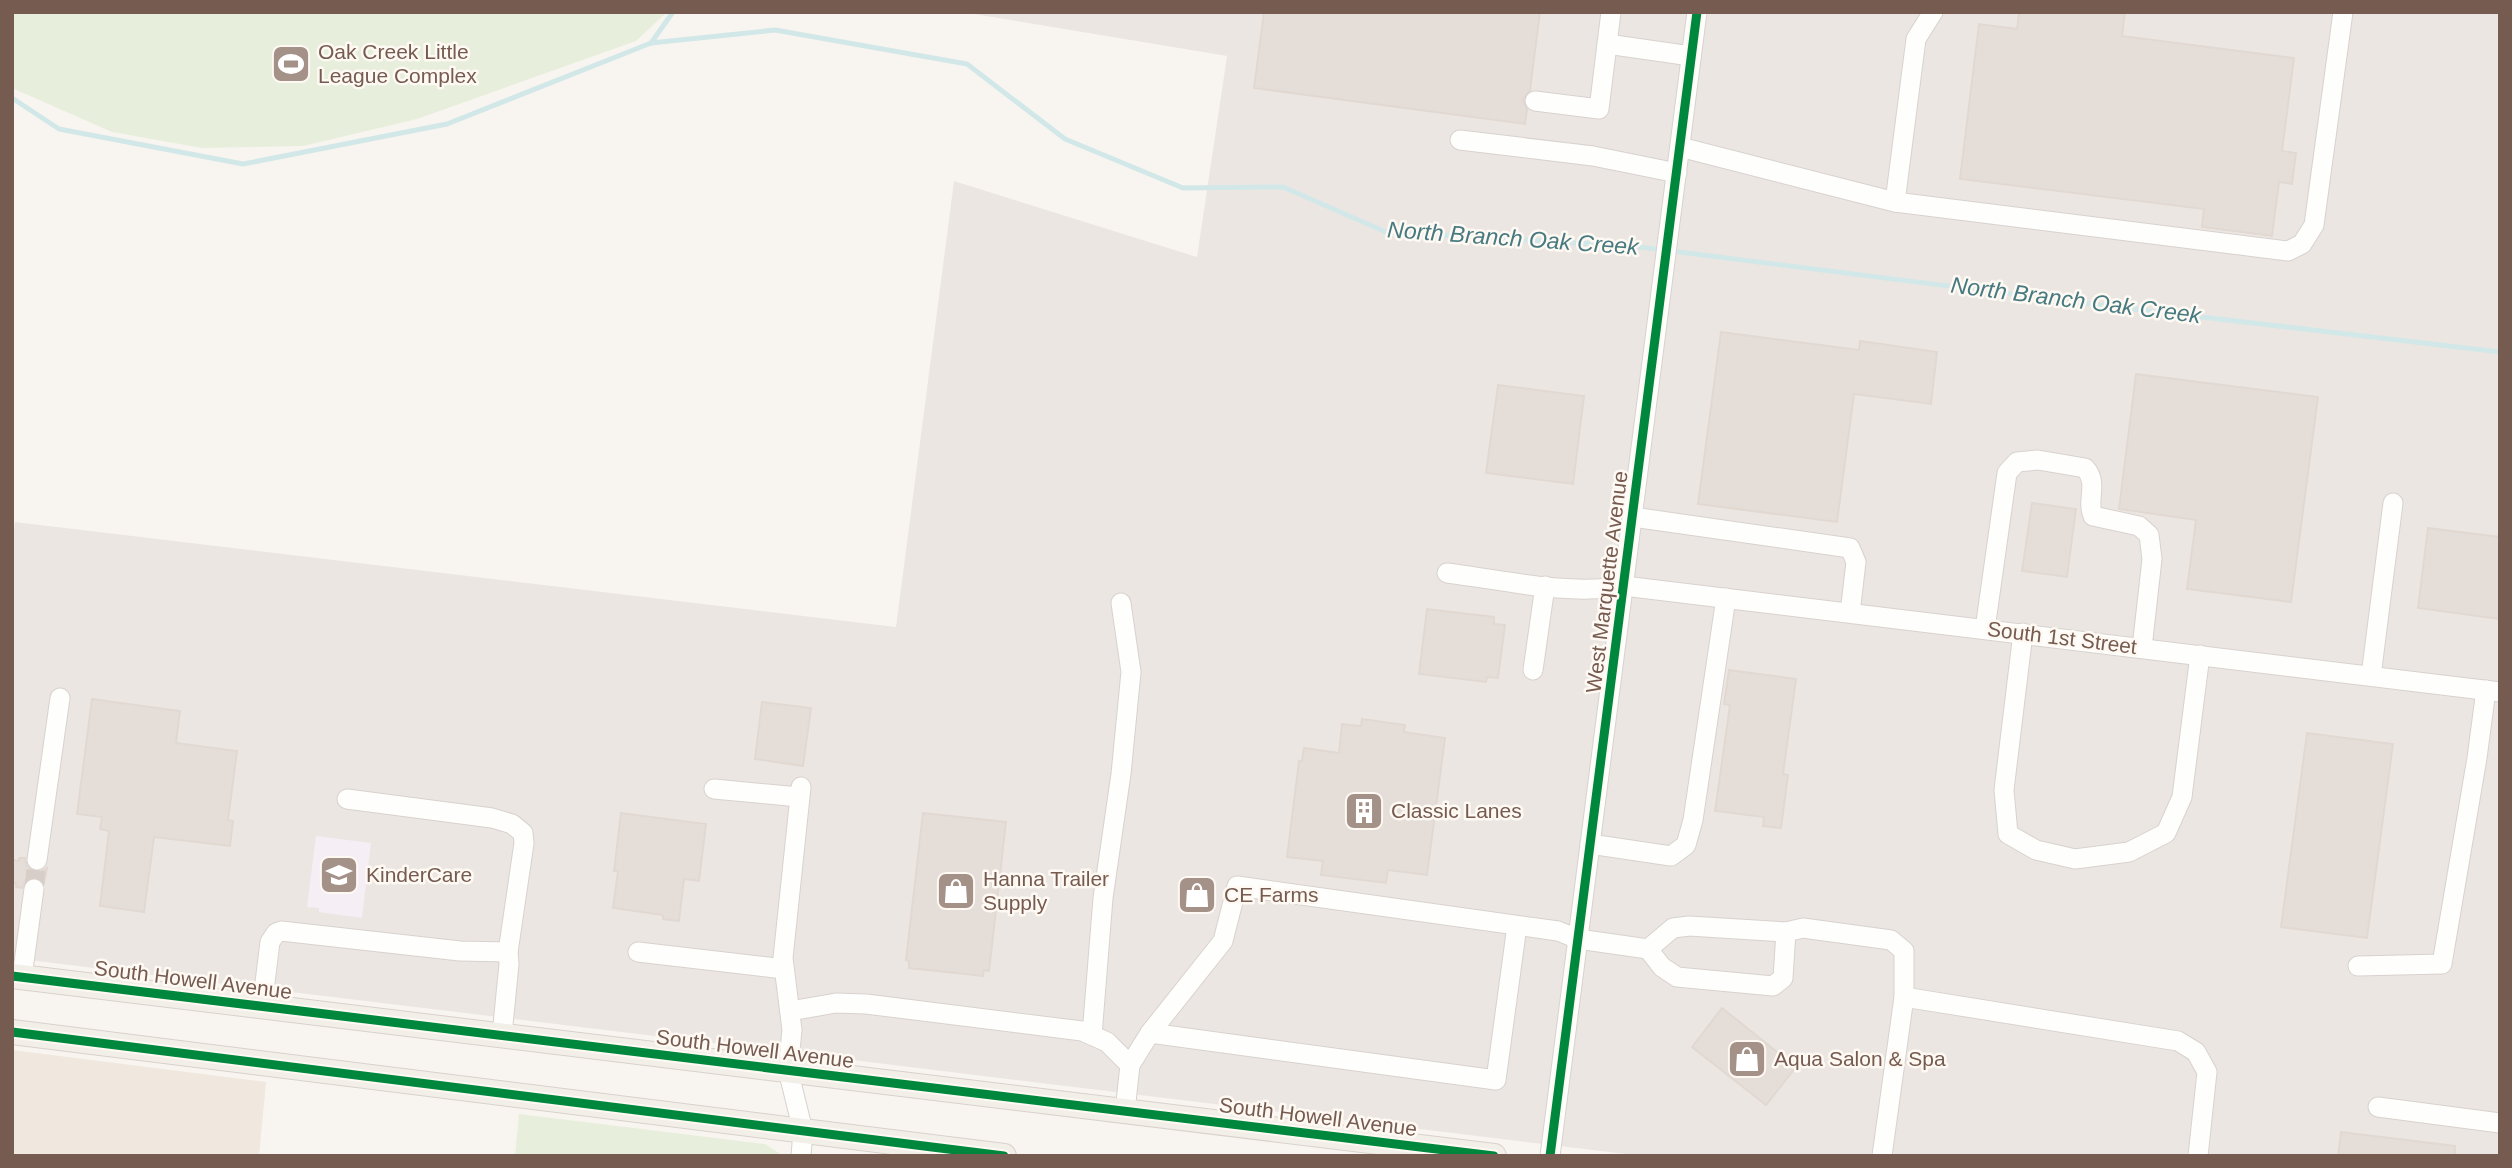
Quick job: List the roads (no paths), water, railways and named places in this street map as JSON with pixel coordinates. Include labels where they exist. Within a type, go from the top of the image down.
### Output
[{"type":"main road","name":"South Howell Avenue","points":[[17,976],[1494,1156]]},
{"type":"main road","points":[[12,1032],[1004,1156]]},
{"type":"street","points":[[1535,101],[1598,109],[1611,12]]},
{"type":"street","name":"West Marquette Avenue","points":[[1550,1156],[1697,12]]},
{"type":"street","points":[[1895,202],[1916,39],[1933,12]]},
{"type":"street","points":[[1680,148],[1895,202],[2287,251],[2302,244],[2314,225],[2343,12]]},
{"type":"street","points":[[1607,44],[1691,56]]},
{"type":"street","points":[[1460,140],[1593,156],[1677,173]]},
{"type":"street","points":[[1985,629],[2007,473],[2017,462],[2038,460],[2085,468],[2092,480],[2093,516],[2138,526],[2149,535],[2151,559],[2142,648]]},
{"type":"street","points":[[2371,676],[2393,503]]},
{"type":"street","points":[[1633,517],[1850,548],[1856,562],[1850,613]]},
{"type":"street","name":"South 1st Street","points":[[1447,573],[1545,586],[1602,590],[1624,586],[2493,691]]},
{"type":"street","points":[[1533,670],[1545,586]]},
{"type":"street","points":[[1590,844],[1671,856],[1686,845],[1693,820],[1726,598]]},
{"type":"street","points":[[1092,1035],[1103,898],[1121,774],[1131,672],[1121,603]]},
{"type":"street","points":[[2023,633],[2004,790],[2008,834],[2036,850],[2074,859],[2129,852],[2166,833],[2182,797],[2200,655]]},
{"type":"street","points":[[2358,966],[2442,964],[2477,758],[2493,691]]},
{"type":"street","points":[[37,860],[60,698]]},
{"type":"street","points":[[714,789],[800,792],[784,969],[792,1030],[788,1070],[803,1131],[801,1156]]},
{"type":"street","points":[[346,799],[492,818],[512,824],[523,832],[524,844],[508,952],[502,1035]]},
{"type":"street","points":[[1125,1111],[1130,1065],[1150,1033],[1223,941],[1237,886],[1558,931],[1578,939],[1648,949],[1662,967],[1677,976],[1773,986],[1783,978],[1786,932]]},
{"type":"street","points":[[17,976],[34,889]]},
{"type":"street","points":[[1150,1033],[1496,1080],[1517,926]]},
{"type":"street","points":[[1648,949],[1674,928],[1786,932],[1803,928],[1891,940],[1904,951],[1905,997],[1882,1156]]},
{"type":"street","points":[[262,1007],[270,942],[276,933],[281,931],[460,951],[508,952]]},
{"type":"street","points":[[638,952],[784,969]]},
{"type":"street","points":[[1905,997],[2178,1041],[2196,1052],[2207,1072],[2198,1156]]},
{"type":"street","points":[[790,1011],[836,1003],[866,1004],[1082,1031],[1107,1042],[1130,1065]]},
{"type":"street","points":[[2378,1107],[2500,1123]]},
{"type":"waterway","name":"North Branch Oak Creek","points":[[651,43],[673,12]]},
{"type":"waterway","name":"North Branch Oak Creek","points":[[12,98],[59,129],[243,164],[447,124],[651,43],[775,30],[967,64],[1065,139],[1183,188],[1283,187],[1386,232],[1631,246],[2500,352]]},
{"type":"tunnel","points":[[34,889],[37,860]]},
{"type":"place","name":"Oak Creek Little League Complex","points":[[291,64]]},
{"type":"place","name":"Classic Lanes","points":[[1364,811]]},
{"type":"place","name":"KinderCare","points":[[339,875]]},
{"type":"place","name":"Hanna Trailer Supply","points":[[956,891]]},
{"type":"place","name":"CE Farms","points":[[1197,895]]},
{"type":"place","name":"Aqua Salon & Spa","points":[[1747,1059]]}]
